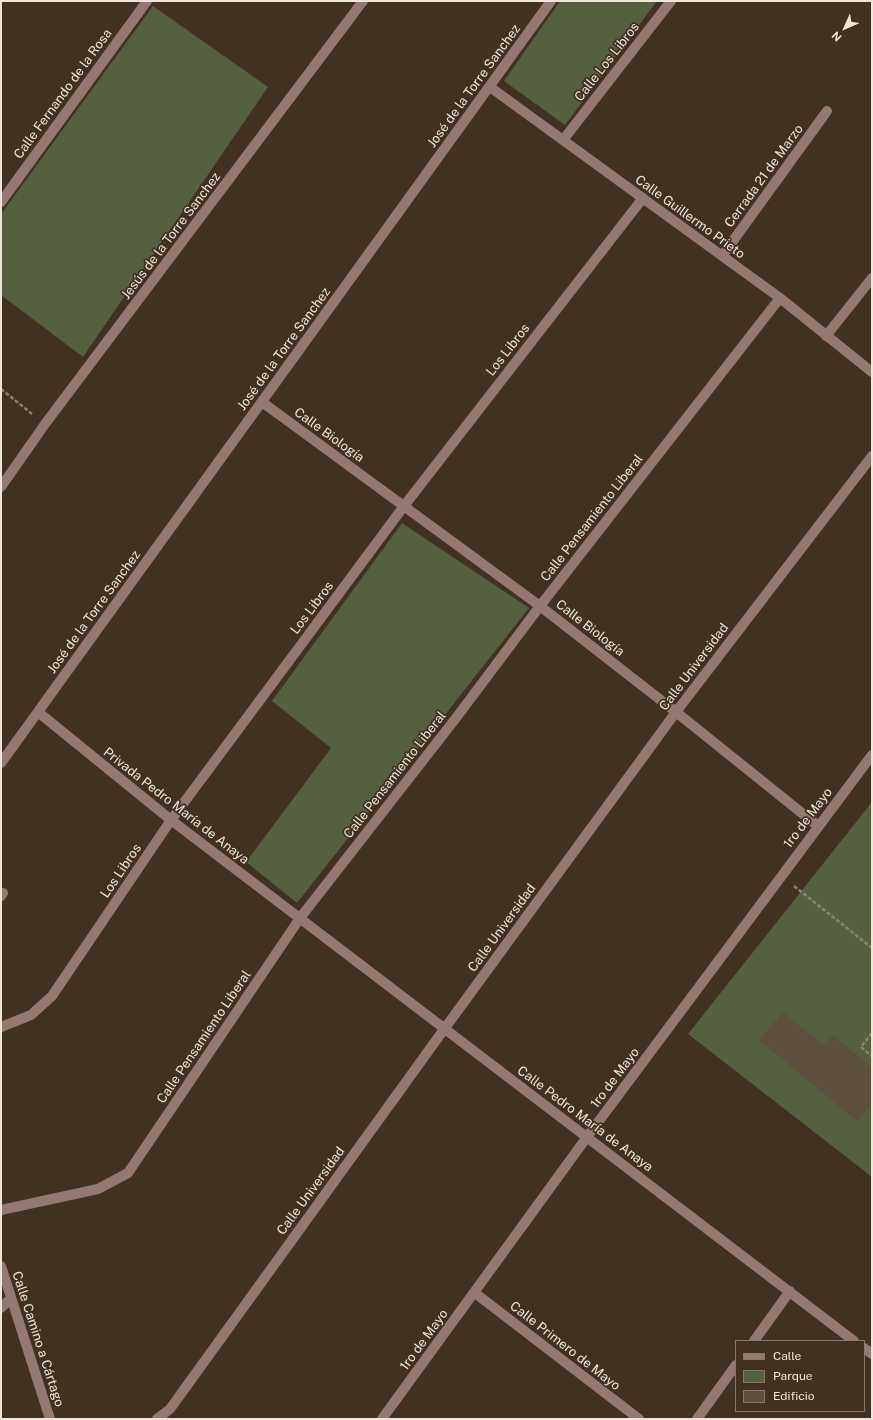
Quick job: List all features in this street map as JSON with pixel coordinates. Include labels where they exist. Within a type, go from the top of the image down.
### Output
[{"type":"street","name":"Calle Fernando de la Rosa","points":[[1,202],[147,1]]},
{"type":"street","name":"Jesús de la Torre Sanchez","points":[[1,487],[45,424],[363,1]]},
{"type":"street","name":"José de la Torre Sanchez","points":[[1,763],[551,1]]},
{"type":"street","name":"Calle Los Libros","points":[[563,140],[671,1]]},
{"type":"street","name":"Calle Guillermo Prieto","points":[[490,87],[780,298],[872,372]]},
{"type":"street","name":"Cerrada 21 de Marzo","points":[[722,256],[827,111]]},
{"type":"street","name":"Los Libros","points":[[1,1027],[31,1015],[52,996],[170,820],[404,506],[643,198]]},
{"type":"street","points":[[826,336],[872,278]]},
{"type":"street","name":"Calle Pensamiento Liberal","points":[[1,1210],[98,1189],[128,1173],[300,918],[456,718],[540,606],[780,298]]},
{"type":"street","name":"Calle Biología","points":[[262,402],[540,606],[676,712],[818,826]]},
{"type":"street","name":"Calle Universidad","points":[[157,1419],[170,1409],[445,1028],[676,712],[872,456]]},
{"type":"street","name":"Privada Pedro María de Anaya","points":[[38,712],[170,820],[300,918]]},
{"type":"street","name":"1ro de Mayo","points":[[382,1419],[587,1137],[872,755]]},
{"type":"street","name":"Calle Pedro María de Anaya","points":[[300,918],[853,1340]]},
{"type":"street","name":"Calle Camino a Cártago","points":[[1,1266],[50,1419]]},
{"type":"street","points":[[755,1340],[790,1292]]},
{"type":"street","name":"Calle Primero de Mayo","points":[[475,1293],[639,1419]]},
{"type":"street","points":[[1,1308],[11,1298]]},
{"type":"street","points":[[697,1419],[735,1366]]},
{"type":"path","points":[[1,389],[45,424]]},
{"type":"path","points":[[781,876],[872,948]]},
{"type":"path","points":[[872,1033],[861,1047],[872,1056]]},
{"type":"green space","points":[[560,1],[657,1],[565,125],[504,81]]},
{"type":"green space","points":[[153,6],[268,87],[83,357],[1,295],[1,214]]},
{"type":"green space","points":[[402,523],[529,608],[297,903],[246,862],[331,748],[272,701]]},
{"type":"green space","points":[[872,802],[872,1177],[688,1034]]},
{"type":"building","points":[[783,1012],[824,1046],[833,1035],[872,1068],[872,1103],[857,1121],[759,1040]]}]
